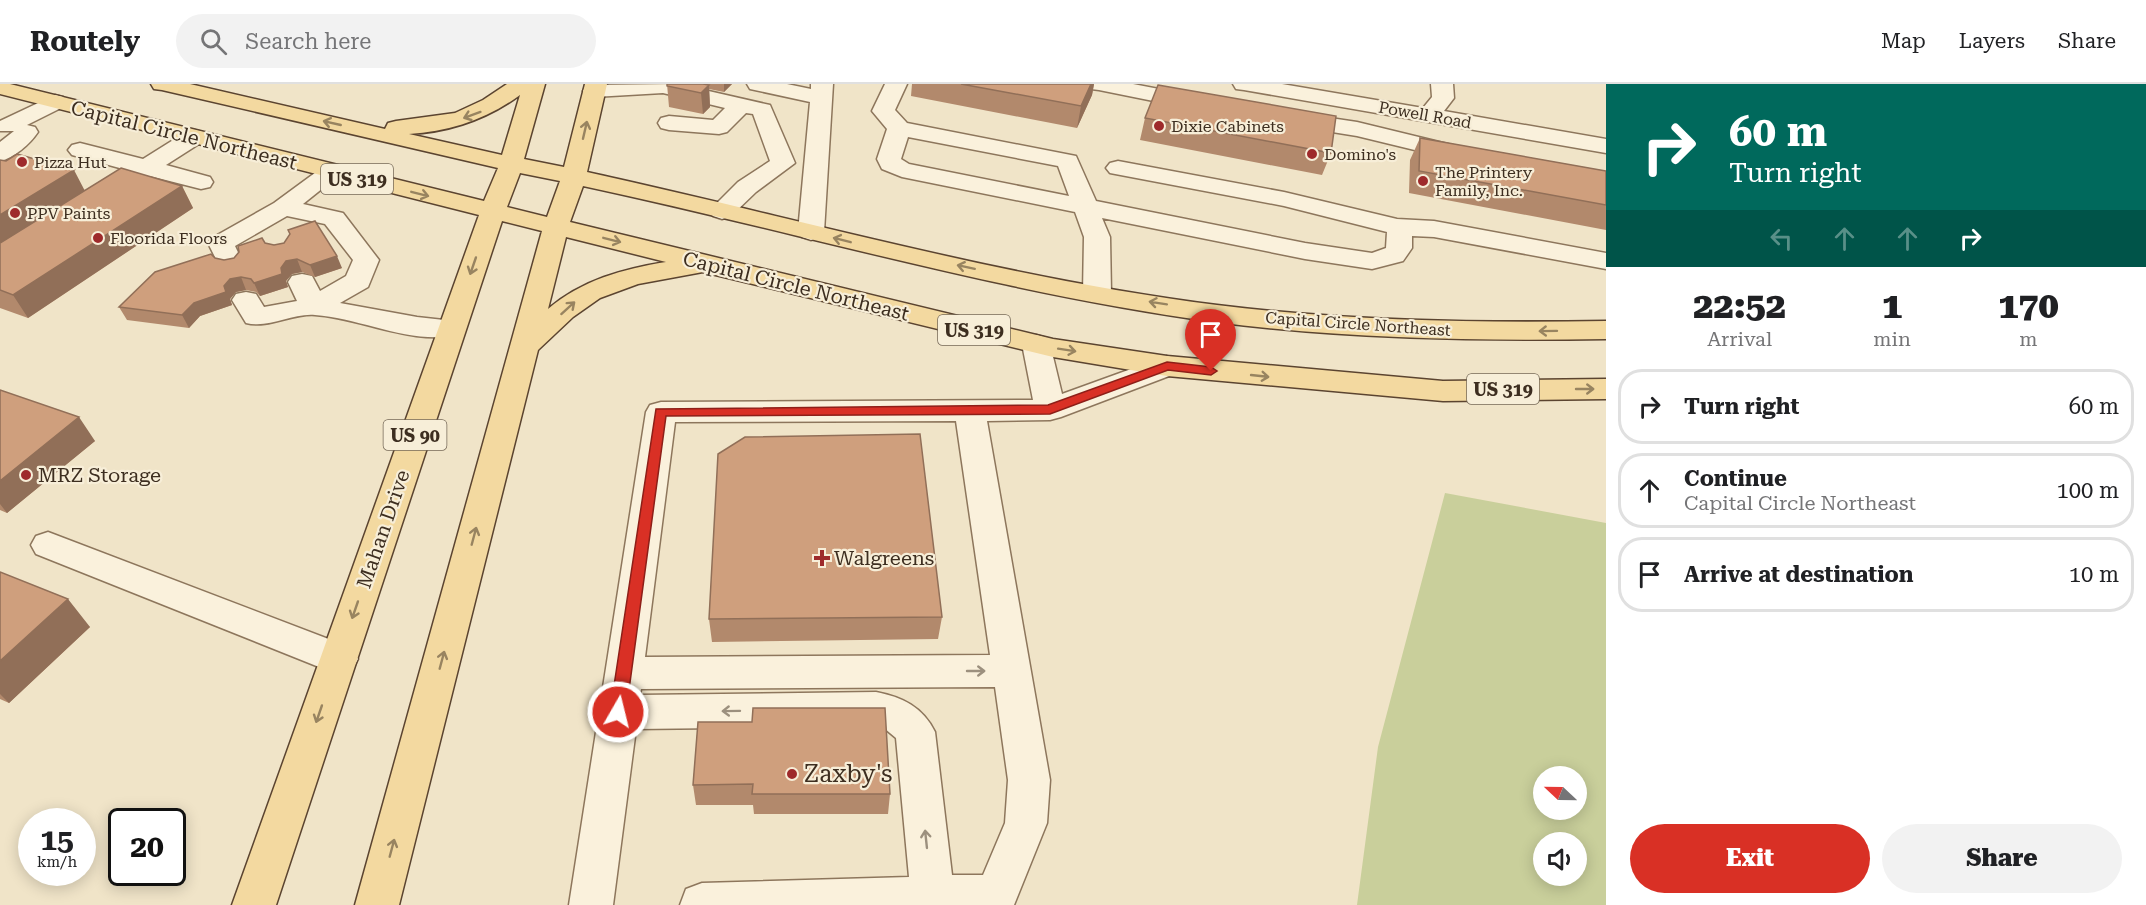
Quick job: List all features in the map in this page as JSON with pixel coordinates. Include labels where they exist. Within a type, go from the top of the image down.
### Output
[{"type":"main road","name":"Capital Circle Northeast","points":[[162,84],[511,164],[574,176],[899,254],[1097,293],[1216,313],[1331,324],[1454,332],[1606,330]]},
{"type":"main road","points":[[361,130],[415,128],[474,115],[493,106],[521,84]]},
{"type":"main road","name":"Mahan Drive","points":[[254,905],[492,211],[511,164],[534,84]]},
{"type":"main road","points":[[377,905],[556,226],[574,176],[595,87]]},
{"type":"main road","name":"Capital Circle Northeast","points":[[0,88],[331,172],[1036,344],[1167,366],[1299,380],[1443,391],[1606,389]]},
{"type":"main road","points":[[524,347],[577,300],[606,285],[645,274],[707,264]]},
{"type":"street","points":[[758,84],[821,91],[811,232]]},
{"type":"street","points":[[896,84],[883,111],[899,128],[1068,161],[1097,237],[1097,293]]},
{"type":"street","points":[[1099,84],[1224,108]]},
{"type":"street","name":"Powell Road","points":[[1244,84],[1606,146]]},
{"type":"street","points":[[1428,116],[1443,99],[1442,84]]},
{"type":"street","points":[[595,87],[663,87],[762,110],[783,163],[747,187],[722,211]]},
{"type":"street","points":[[4,125],[55,102]]},
{"type":"street","points":[[669,123],[719,127],[741,105]]},
{"type":"street","points":[[1270,117],[1357,129],[1424,147],[1481,158]]},
{"type":"street","points":[[0,154],[27,132],[4,125]]},
{"type":"street","points":[[899,128],[889,159],[890,164],[902,170],[1305,252],[1372,261],[1394,255],[1399,248],[1400,228]]},
{"type":"street","points":[[78,211],[194,137]]},
{"type":"street","points":[[80,150],[201,182]]},
{"type":"street","points":[[1118,168],[1340,212],[1400,228],[1434,229],[1606,261]]},
{"type":"street","points":[[273,222],[331,172]]},
{"type":"street","points":[[1135,218],[1148,174]]},
{"type":"street","points":[[230,263],[221,243],[273,222],[334,218],[366,260],[358,281],[308,294],[256,317],[246,300]]},
{"type":"street","points":[[308,294],[417,326],[452,328]]},
{"type":"street","points":[[1036,344],[1050,410]]},
{"type":"street","points":[[591,905],[661,412],[1050,410],[1167,366]]},
{"type":"street","points":[[702,905],[933,898],[991,900],[1026,824],[1029,780],[970,410]]},
{"type":"street","points":[[48,545],[339,658]]},
{"type":"street","points":[[624,673],[1011,671]]},
{"type":"street","points":[[618,712],[876,709],[892,711],[904,718],[915,732],[933,898]]},
{"type":"green space","points":[[1445,493],[1606,523],[1606,905],[1357,905],[1378,747]]},
{"type":"building","points":[[667,84],[709,85],[701,93],[667,86]]},
{"type":"building","points":[[961,84],[1091,84],[1081,106]]},
{"type":"building","points":[[1158,85],[1336,116],[1331,153],[1145,118]]},
{"type":"building","points":[[1420,138],[1606,171],[1606,205],[1419,171]]},
{"type":"building","points":[[17,154],[74,170],[0,215],[0,160],[6,161]]},
{"type":"building","points":[[121,168],[182,186],[13,295],[0,290],[0,243]]},
{"type":"building","points":[[315,221],[337,256],[310,265],[297,259],[286,261],[281,268],[282,274],[254,283],[251,279],[241,277],[230,279],[224,286],[226,292],[194,303],[182,315],[119,307],[155,272],[211,254],[215,258],[224,260],[234,258],[239,252],[238,246],[262,238],[265,243],[274,245],[284,243],[290,234],[288,230]]},
{"type":"building","points":[[0,390],[79,417],[0,481]]},
{"type":"building","name":"Walgreens","points":[[920,434],[942,617],[709,619],[718,454],[745,437]]},
{"type":"building","points":[[0,572],[68,599],[0,661]]},
{"type":"building","name":"Zaxby's","points":[[753,708],[885,708],[890,794],[752,794],[753,784],[693,785],[698,722],[752,722]]},
{"type":"place","name":"Dixie Cabinets","points":[[1159,126]]},
{"type":"place","name":"Domino's","points":[[1312,154]]},
{"type":"place","name":"Pizza Hut","points":[[22,162]]},
{"type":"place","name":"The Printery Family, Inc.","points":[[1423,181]]},
{"type":"place","name":"PPV Paints","points":[[15,213]]},
{"type":"place","name":"Floorida Floors","points":[[98,238]]},
{"type":"place","name":"MRZ Storage","points":[[26,475]]},
{"type":"place","name":"Walgreens","points":[[822,558]]},
{"type":"place","name":"Zaxby's","points":[[792,774]]},
{"type":"route","points":[[618,712],[661,412],[1050,410],[1167,366],[1211,371]]}]
